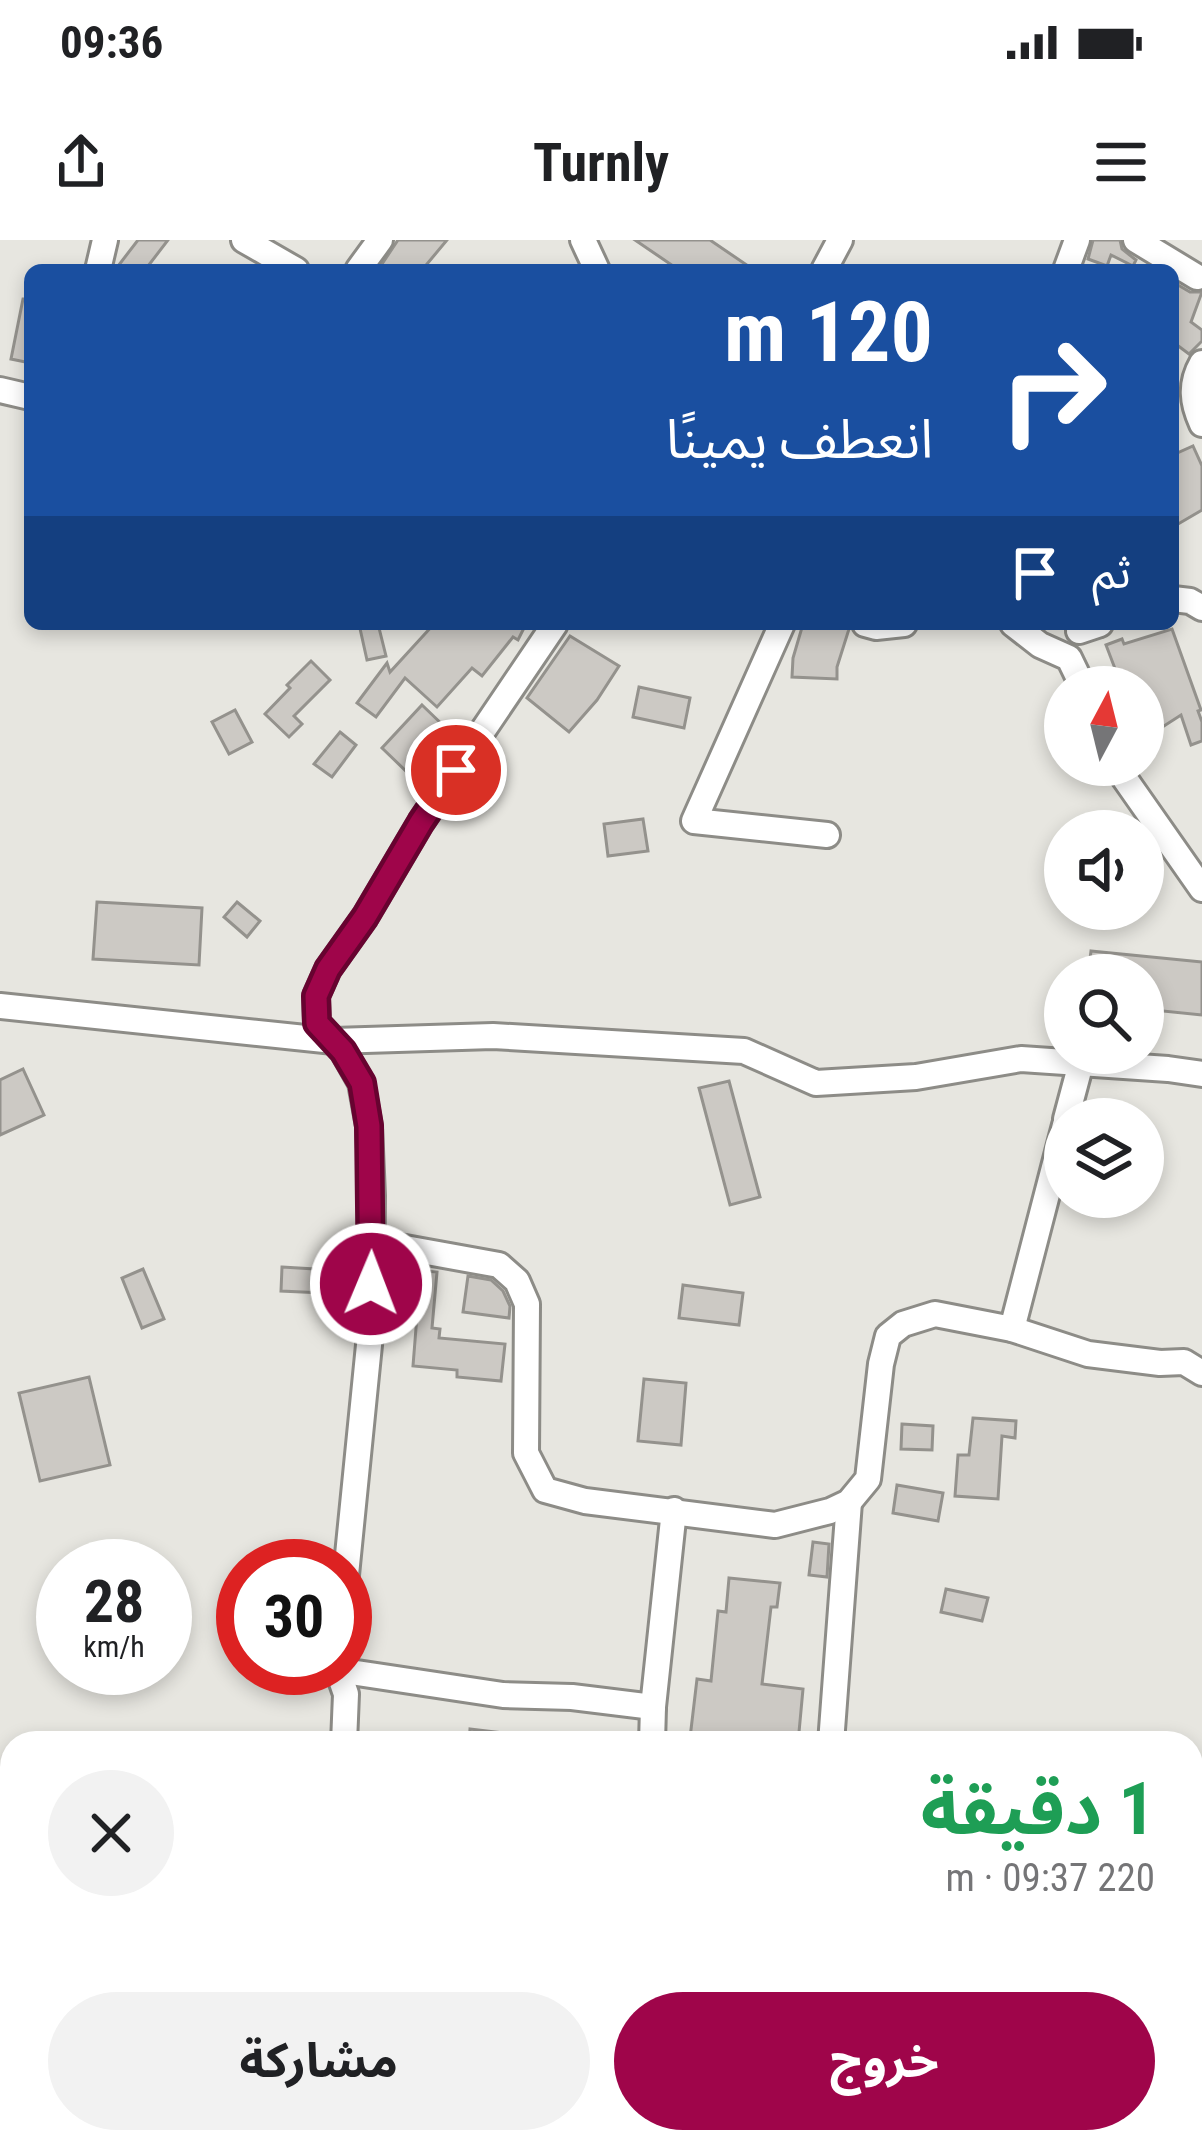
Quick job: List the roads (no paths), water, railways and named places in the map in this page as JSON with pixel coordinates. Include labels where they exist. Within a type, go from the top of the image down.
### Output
[{"type":"street","points":[[244,240],[286,264]]},
{"type":"street","points":[[1136,240],[1176,264]]},
{"type":"street","points":[[1179,266],[1197,277]]},
{"type":"street","points":[[1202,363],[1193,397],[1202,424]]},
{"type":"street","points":[[349,1539],[370,1325],[369,1126],[362,1083],[343,1051],[317,1023],[316,996],[328,969],[421,822],[551,630]]},
{"type":"street","points":[[779,630],[694,821],[827,836]]},
{"type":"street","points":[[1021,630],[1069,658],[1073,666]]},
{"type":"street","points":[[1131,786],[1202,889]]},
{"type":"street","points":[[0,1006],[334,1041],[493,1036],[687,1046],[744,1052],[816,1083],[916,1077],[1021,1059],[1044,1061]]},
{"type":"street","points":[[1164,1071],[1202,1074]]},
{"type":"street","points":[[1012,1329],[1044,1206]]},
{"type":"street","points":[[372,1242],[499,1265],[517,1280],[526,1304],[526,1453],[545,1490],[585,1501],[775,1525],[849,1502],[868,1479],[888,1336],[903,1324],[935,1314],[1012,1329],[1088,1354],[1184,1362],[1202,1373]]},
{"type":"street","points":[[832,1731],[849,1502]]},
{"type":"street","points":[[652,1731],[674,1510]]},
{"type":"street","points":[[372,1674],[503,1695],[652,1707]]},
{"type":"street","points":[[344,1731],[346,1695]]}]
